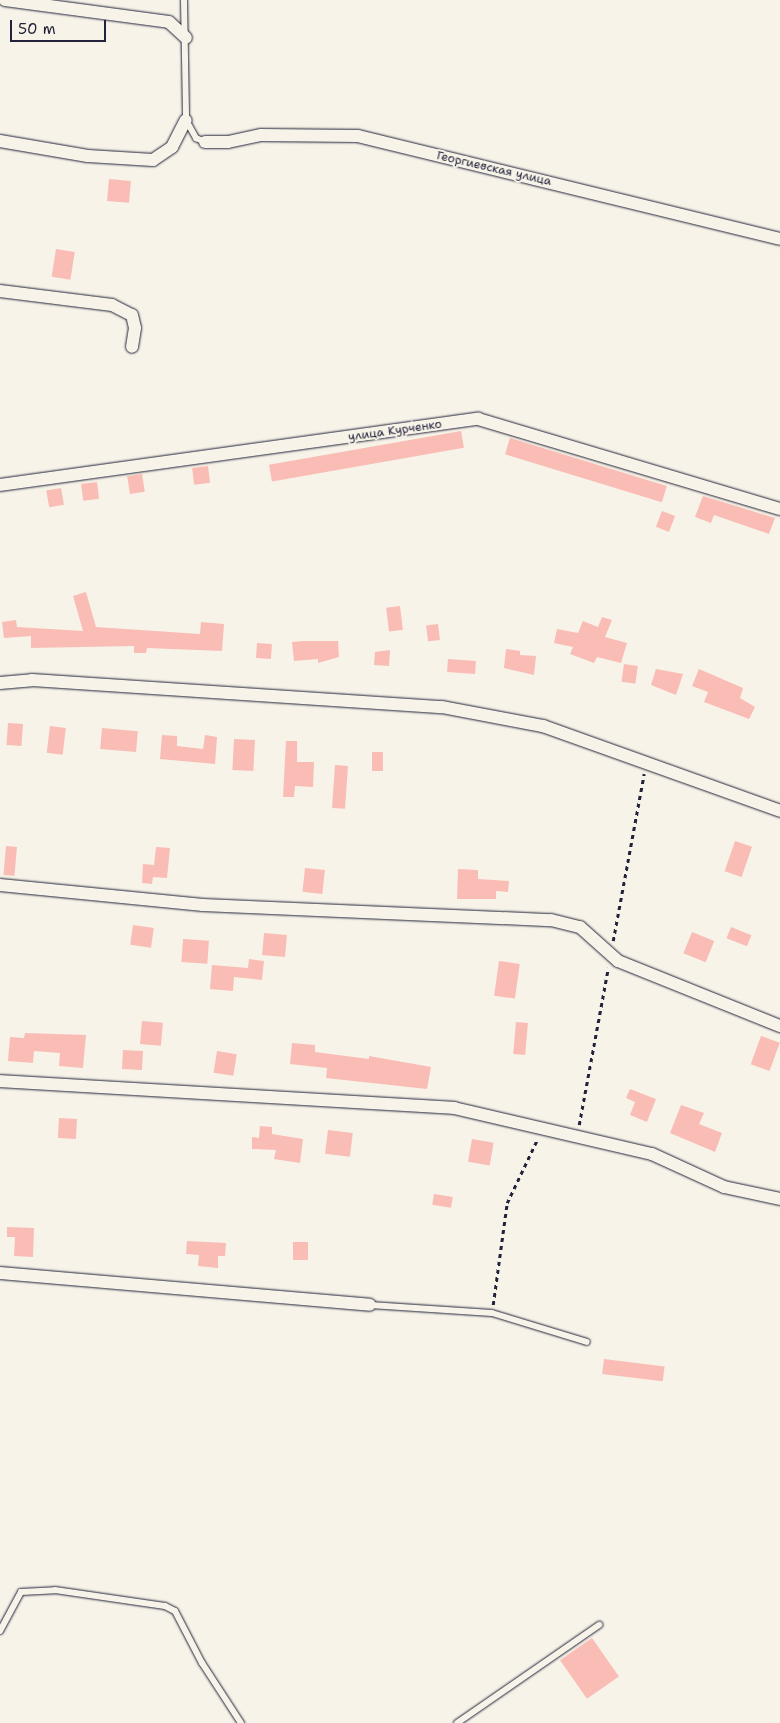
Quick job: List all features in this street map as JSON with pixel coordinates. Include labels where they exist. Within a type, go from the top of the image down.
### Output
[{"type":"street","points":[[5,0],[169,22],[186,38]]},
{"type":"street","points":[[0,141],[88,156],[153,160],[172,147],[186,120]]},
{"type":"street","name":"Георгиевская улица","points":[[205,142],[228,142],[261,135],[358,136],[780,239]]},
{"type":"street","points":[[0,291],[112,305],[132,315],[135,328],[132,347]]},
{"type":"street","name":"улица Курченко","points":[[0,485],[478,419],[780,509]]},
{"type":"street","points":[[0,683],[32,680],[442,707],[543,726],[780,811]]},
{"type":"street","points":[[0,885],[203,905],[551,920],[580,927],[618,961],[780,1026]]},
{"type":"street","points":[[0,1081],[454,1108],[652,1154],[724,1187],[780,1199]]},
{"type":"street","points":[[0,1273],[370,1305]]},
{"type":"lane","points":[[184,0],[186,120],[196,138],[205,142]]},
{"type":"lane","points":[[370,1305],[492,1313],[587,1342]]},
{"type":"lane","points":[[0,1631],[21,1592],[55,1590],[165,1606],[175,1611],[202,1663],[241,1723]]},
{"type":"lane","points":[[457,1723],[599,1625]]},
{"type":"path","points":[[492,1313],[507,1203],[544,1128]]},
{"type":"building","points":[[109,179],[131,181],[129,203],[107,201]]},
{"type":"building","points":[[56,249],[75,252],[70,280],[52,277]]},
{"type":"building","points":[[461,431],[464,448],[272,482],[269,465]]},
{"type":"building","points":[[510,438],[667,486],[662,502],[505,454]]},
{"type":"building","points":[[208,466],[210,483],[194,485],[192,468]]},
{"type":"building","points":[[142,474],[145,492],[130,494],[127,476]]},
{"type":"building","points":[[97,482],[99,499],[83,501],[81,484]]},
{"type":"building","points":[[61,488],[64,505],[49,507],[46,491]]},
{"type":"building","points":[[703,496],[775,518],[769,534],[714,515],[711,523],[695,517]]},
{"type":"building","points":[[662,511],[675,516],[669,532],[656,527]]},
{"type":"building","points":[[86,592],[96,627],[200,634],[201,622],[224,624],[222,651],[147,648],[146,653],[134,653],[134,646],[31,648],[31,636],[4,638],[2,622],[16,620],[17,627],[83,631],[73,596]]},
{"type":"building","points":[[400,606],[403,630],[389,632],[386,608]]},
{"type":"building","points":[[602,617],[612,620],[605,637],[627,643],[621,663],[597,657],[594,663],[570,654],[573,647],[554,643],[557,629],[578,633],[583,621],[598,627]]},
{"type":"building","points":[[438,624],[440,640],[428,641],[426,625]]},
{"type":"building","points":[[338,641],[339,657],[318,663],[318,659],[294,661],[292,642]]},
{"type":"building","points":[[257,643],[272,644],[271,659],[256,658]]},
{"type":"building","points":[[506,649],[520,651],[520,655],[536,656],[534,675],[504,668]]},
{"type":"building","points":[[390,650],[389,666],[374,665],[375,652]]},
{"type":"building","points":[[448,659],[476,661],[475,674],[447,672]]},
{"type":"building","points":[[624,664],[638,666],[635,684],[621,682]]},
{"type":"building","points":[[656,669],[683,674],[676,695],[651,685]]},
{"type":"building","points":[[699,669],[743,688],[740,698],[755,707],[749,719],[704,702],[708,692],[692,686]]},
{"type":"building","points":[[8,723],[23,724],[21,746],[6,745]]},
{"type":"building","points":[[50,726],[66,728],[63,755],[47,753]]},
{"type":"building","points":[[102,728],[138,731],[136,752],[100,749]]},
{"type":"building","points":[[162,735],[177,736],[177,746],[203,749],[205,735],[217,737],[215,764],[160,759]]},
{"type":"building","points":[[234,739],[255,740],[253,771],[232,770]]},
{"type":"building","points":[[286,741],[297,741],[297,762],[314,762],[313,787],[295,786],[294,797],[283,797]]},
{"type":"building","points":[[372,752],[383,752],[383,771],[372,771]]},
{"type":"building","points":[[335,765],[348,766],[345,809],[332,808]]},
{"type":"building","points":[[735,841],[752,847],[742,877],[725,871]]},
{"type":"building","points":[[6,846],[17,847],[14,876],[3,875]]},
{"type":"building","points":[[156,847],[170,848],[167,878],[153,877],[152,884],[142,883],[143,864],[154,865]]},
{"type":"building","points":[[305,868],[325,870],[322,894],[302,892]]},
{"type":"building","points":[[458,869],[478,870],[478,879],[509,881],[508,892],[496,891],[496,899],[457,899]]},
{"type":"building","points":[[133,925],[154,928],[151,948],[130,945]]},
{"type":"building","points":[[731,927],[751,935],[747,946],[727,938]]},
{"type":"building","points":[[692,932],[714,941],[706,962],[683,953]]},
{"type":"building","points":[[264,933],[287,935],[285,957],[262,955]]},
{"type":"building","points":[[183,939],[209,941],[207,964],[181,962]]},
{"type":"building","points":[[249,959],[264,961],[262,980],[234,977],[233,991],[210,989],[212,965],[248,968]]},
{"type":"building","points":[[499,961],[520,964],[515,999],[494,996]]},
{"type":"building","points":[[142,1021],[163,1023],[161,1046],[140,1044]]},
{"type":"building","points":[[516,1022],[528,1023],[525,1055],[513,1054]]},
{"type":"building","points":[[25,1033],[86,1035],[83,1068],[59,1066],[60,1053],[34,1051],[33,1063],[8,1061],[10,1037],[24,1038]]},
{"type":"building","points":[[761,1036],[780,1043],[770,1071],[751,1064]]},
{"type":"building","points":[[292,1043],[315,1045],[315,1052],[369,1059],[369,1056],[431,1067],[427,1089],[326,1078],[327,1068],[290,1064]]},
{"type":"building","points":[[123,1050],[143,1051],[142,1070],[122,1069]]},
{"type":"building","points":[[217,1051],[237,1054],[233,1076],[214,1073]]},
{"type":"building","points":[[630,1089],[656,1099],[647,1122],[630,1115],[635,1102],[626,1098]]},
{"type":"building","points":[[681,1105],[704,1113],[699,1124],[722,1133],[715,1152],[670,1133]]},
{"type":"building","points":[[59,1118],[77,1119],[76,1139],[58,1138]]},
{"type":"building","points":[[260,1126],[272,1127],[272,1134],[303,1139],[300,1163],[274,1159],[276,1150],[252,1149],[252,1137],[259,1138]]},
{"type":"building","points":[[328,1130],[353,1133],[350,1157],[325,1154]]},
{"type":"building","points":[[472,1139],[494,1143],[490,1165],[468,1162]]},
{"type":"building","points":[[434,1194],[453,1197],[451,1208],[432,1205]]},
{"type":"building","points":[[7,1227],[34,1228],[33,1257],[14,1256],[15,1237],[7,1237]]},
{"type":"building","points":[[187,1241],[226,1243],[225,1256],[218,1256],[218,1268],[198,1266],[199,1255],[186,1254]]},
{"type":"building","points":[[293,1242],[308,1242],[308,1260],[293,1260]]},
{"type":"building","points":[[604,1359],[665,1366],[663,1381],[602,1374]]},
{"type":"building","points":[[592,1638],[619,1677],[587,1699],[560,1660]]}]
